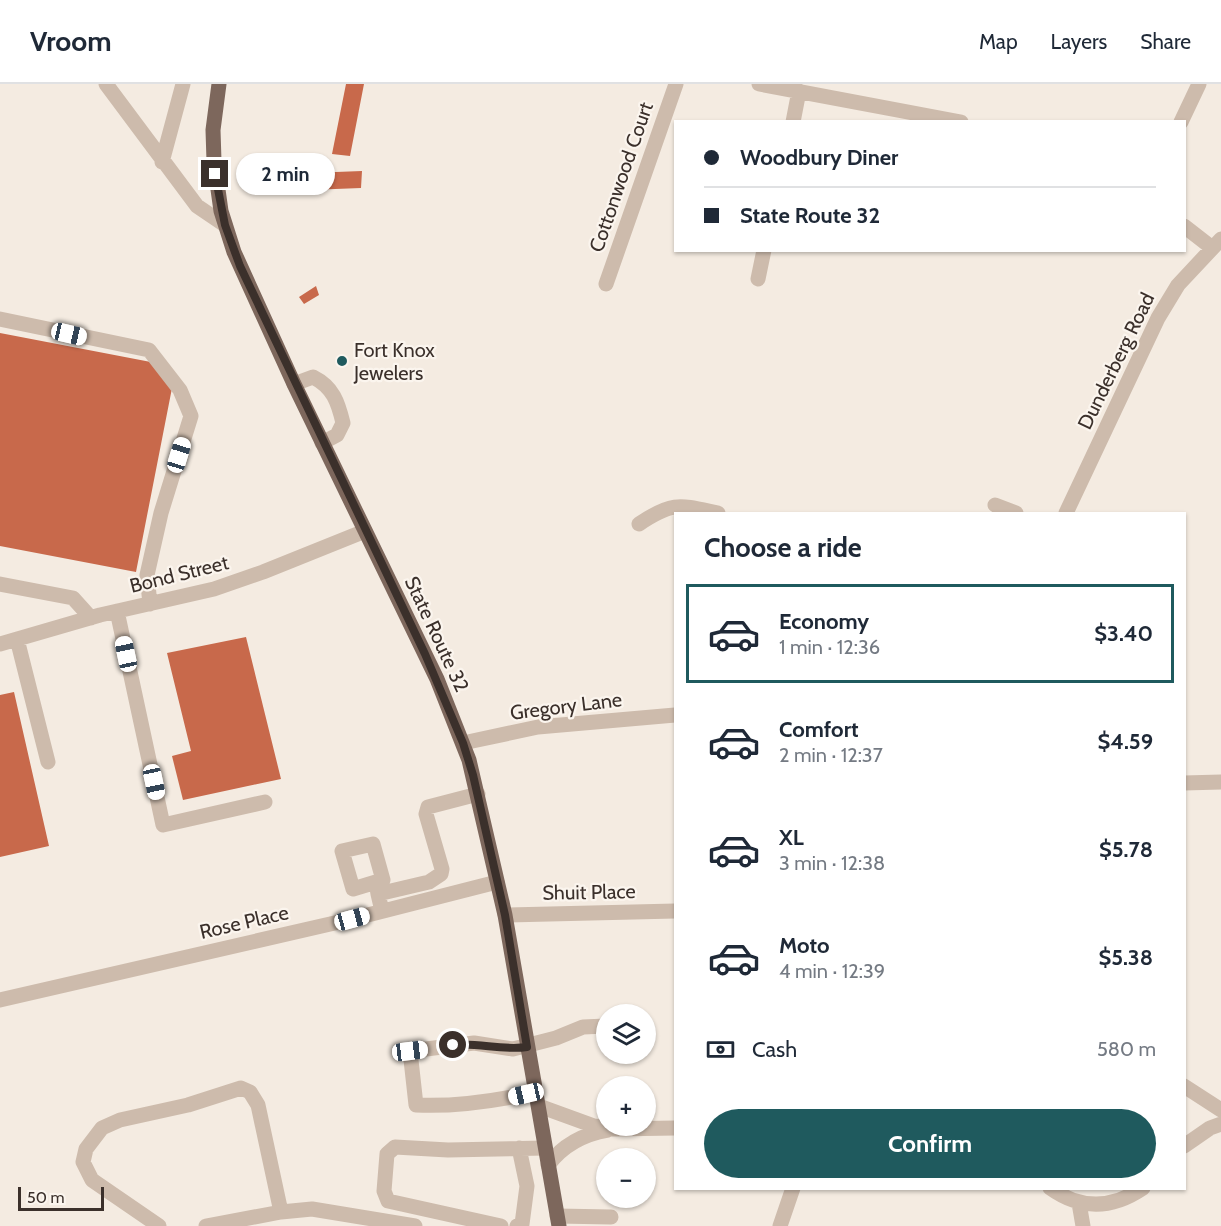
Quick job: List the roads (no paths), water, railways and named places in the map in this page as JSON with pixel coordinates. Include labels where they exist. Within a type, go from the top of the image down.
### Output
[{"type":"main road","name":"State Route 32","points":[[219,84],[213,130],[213,162],[225,225],[240,266],[364,531],[437,679],[463,743],[478,794],[505,915],[558,1221]]},
{"type":"street","points":[[106,84],[197,206],[225,225]]},
{"type":"street","points":[[162,162],[183,84]]},
{"type":"street","name":"Cottonwood Court","points":[[606,284],[676,84]]},
{"type":"street","points":[[759,84],[951,120]]},
{"type":"street","points":[[1182,120],[1199,84]]},
{"type":"street","points":[[792,120],[799,91]]},
{"type":"street","points":[[1186,227],[1216,243]]},
{"type":"street","name":"Dunderberg Road","points":[[1066,512],[1158,318],[1178,285],[1216,243]]},
{"type":"street","points":[[758,279],[764,252]]},
{"type":"street","points":[[0,318],[149,350],[180,390],[191,416],[161,513],[147,575],[150,603]]},
{"type":"street","points":[[294,384],[313,377],[327,384],[333,393],[343,423],[337,435],[322,442]]},
{"type":"street","points":[[995,505],[1013,512]]},
{"type":"street","points":[[639,524],[662,509],[674,506],[712,512]]},
{"type":"street","name":"Bond Street","points":[[0,644],[117,611],[214,589],[263,572],[364,531]]},
{"type":"street","points":[[0,584],[73,598],[91,618]]},
{"type":"street","points":[[117,611],[164,825],[265,802]]},
{"type":"street","points":[[17,639],[48,762]]},
{"type":"street","name":"Gregory Lane","points":[[463,743],[538,727],[674,715]]},
{"type":"street","points":[[1186,783],[1221,783]]},
{"type":"street","points":[[382,911],[377,888],[437,879],[442,869],[426,811],[431,806],[478,794]]},
{"type":"street","name":"Rose Place","points":[[0,1000],[497,882]]},
{"type":"street","name":"Shuit Place","points":[[505,915],[674,911]]},
{"type":"street","points":[[596,1026],[584,1027],[527,1047],[513,1049],[474,1043],[410,1051],[416,1105],[443,1106],[538,1099],[596,1126]]},
{"type":"street","points":[[1186,1087],[1221,1110]]},
{"type":"street","points":[[159,1226],[92,1180],[83,1162],[91,1138],[102,1128],[120,1120],[188,1105],[241,1088],[249,1092],[258,1105],[281,1212]]},
{"type":"street","points":[[1186,1145],[1210,1128],[1221,1124]]},
{"type":"street","points":[[656,1128],[674,1128]]},
{"type":"street","points":[[548,1165],[559,1150],[596,1132]]},
{"type":"street","points":[[501,1226],[388,1201],[384,1191],[387,1154],[395,1147],[448,1150],[545,1148]]},
{"type":"street","points":[[517,1226],[522,1224],[527,1186],[519,1148]]},
{"type":"street","points":[[780,1226],[792,1190]]},
{"type":"street","points":[[1054,1190],[1079,1203],[1105,1206],[1128,1198],[1140,1190]]},
{"type":"street","points":[[1079,1203],[1083,1226]]},
{"type":"street","points":[[206,1226],[281,1212],[312,1209],[347,1220],[416,1226]]},
{"type":"street","points":[[558,1221],[612,1217]]},
{"type":"place","name":"Fort Knox Jewelers","points":[[342,361]]}]
